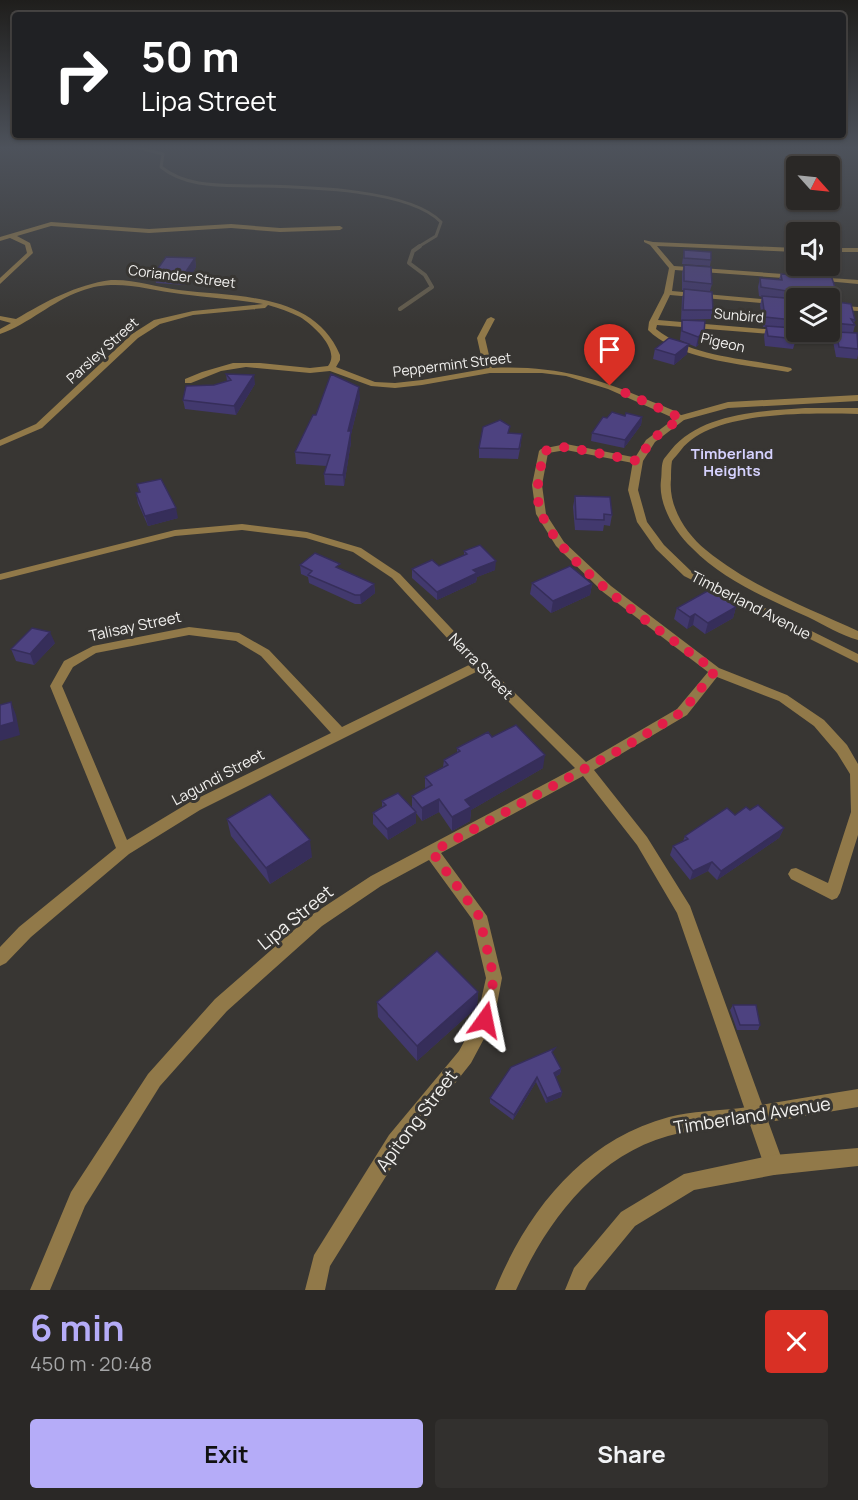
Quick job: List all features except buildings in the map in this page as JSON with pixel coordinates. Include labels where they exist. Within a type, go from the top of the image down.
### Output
[{"type":"street","points":[[0,239],[32,228],[58,224],[149,231],[231,226],[288,230],[340,228]]},
{"type":"street","points":[[0,282],[30,253],[28,244],[9,235]]},
{"type":"street","points":[[786,249],[649,242],[672,267],[858,282]]},
{"type":"street","points":[[840,250],[858,250]]},
{"type":"street","points":[[653,322],[668,293],[672,267]]},
{"type":"street","name":"Coriander Street","points":[[0,332],[60,294],[76,288],[112,281],[178,292],[252,299],[272,305],[303,318],[319,330],[337,356],[336,362],[330,369]]},
{"type":"street","points":[[668,293],[786,303]]},
{"type":"street","name":"Parsley Street","points":[[0,443],[39,426],[135,336],[157,322],[193,313],[272,305]]},
{"type":"street","points":[[840,308],[858,309]]},
{"type":"street","points":[[0,318],[18,322]]},
{"type":"street","points":[[489,371],[481,338],[491,319]]},
{"type":"street","name":"Sunbird","points":[[653,322],[858,339]]},
{"type":"street","name":"Pigeon","points":[[653,322],[652,330],[658,337],[680,346],[788,370]]},
{"type":"street","name":"Peppermint Street","points":[[188,381],[226,365],[255,364],[311,371],[330,369],[364,383],[398,386],[489,371],[529,369],[584,376],[681,418]]},
{"type":"street","name":"Timberland Avenue","points":[[858,398],[728,405],[681,418],[651,440],[638,461],[633,490],[642,522],[660,547],[688,574],[858,659]]},
{"type":"street","name":"Timberland Avenue","points":[[858,411],[772,412],[717,423],[681,444],[670,458],[664,478],[668,506],[680,528],[700,551],[748,583],[858,636]]},
{"type":"street","points":[[638,461],[566,447],[544,451],[537,485],[541,514],[560,544],[607,590],[715,671],[783,698],[819,723],[842,749],[857,774],[858,812],[832,893],[796,874]]},
{"type":"street","name":"Narra Street","points":[[0,577],[175,533],[242,527],[307,535],[357,550],[396,576],[479,665],[585,769],[642,841],[684,911],[774,1165]]},
{"type":"street","points":[[784,622],[802,608]]},
{"type":"street","name":"Talisay Street","points":[[124,850],[56,686],[68,664],[85,654],[93,650],[189,631],[239,637],[265,653],[339,733]]},
{"type":"street","name":"Lagundi Street","points":[[0,958],[25,932],[124,850],[195,806],[479,665]]},
{"type":"street","name":"Lipa Street","points":[[40,1290],[84,1189],[154,1080],[221,1005],[316,921],[376,881],[585,769],[682,712],[715,671]]},
{"type":"street","name":"Apitong Street","points":[[315,1290],[321,1262],[396,1142],[465,1057],[485,1020],[494,978],[479,916],[432,852]]},
{"type":"street","name":"Timberland Avenue","points":[[505,1290],[520,1253],[545,1214],[571,1183],[629,1142],[669,1127],[858,1098]]},
{"type":"street","points":[[575,1290],[581,1275],[628,1219],[691,1181],[774,1165],[858,1157]]},
{"type":"waterway","points":[[416,207],[441,222],[436,236],[418,247]]},
{"type":"waterway","points":[[400,309],[432,287],[425,275],[409,263],[413,251],[420,246]]},
{"type":"district","name":"Timberland Heights","points":[[732,462]]},
{"type":"route","points":[[485,1020],[494,978],[479,916],[432,852],[623,748],[682,712],[715,671],[607,590],[560,544],[541,514],[537,485],[544,451],[566,447],[638,461],[651,440],[681,418],[610,386]]}]
